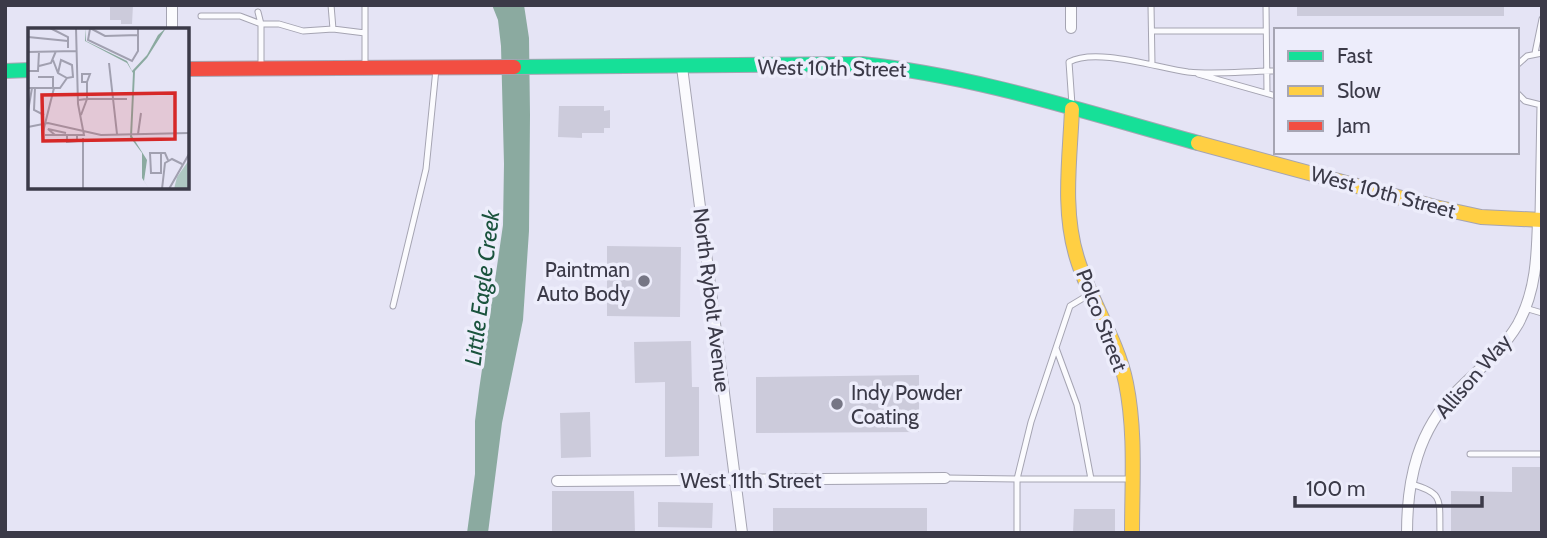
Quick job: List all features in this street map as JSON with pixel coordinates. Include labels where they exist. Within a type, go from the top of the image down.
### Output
[{"type":"main road","name":"West 10th Street","points":[[189,69],[862,64],[909,69],[1072,108],[1435,207],[1481,216],[1540,220]]},
{"type":"main road","points":[[5,71],[28,70]]},
{"type":"main road","name":"Polco Street","points":[[1072,108],[1072,232],[1082,271],[1114,341],[1128,392],[1132,433],[1132,533]]},
{"type":"street","points":[[172,5],[172,28]]},
{"type":"street","points":[[1071,5],[1071,28]]},
{"type":"street","name":"North Rybolt Avenue","points":[[682,66],[742,533]]},
{"type":"street","name":"Allison Way","points":[[1407,533],[1410,484],[1422,443],[1438,414],[1457,391],[1509,338],[1525,307],[1537,262],[1540,220]]},
{"type":"street","name":"West 11th Street","points":[[557,481],[945,478]]},
{"type":"lane","points":[[331,5],[333,29]]},
{"type":"lane","points":[[365,5],[365,68]]},
{"type":"lane","points":[[1151,5],[1152,64]]},
{"type":"lane","points":[[1266,5],[1266,93]]},
{"type":"lane","points":[[258,12],[261,24],[261,69]]},
{"type":"lane","points":[[201,16],[240,16],[261,24],[279,24],[313,32],[333,29],[365,33]]},
{"type":"lane","points":[[1519,63],[1527,56],[1538,53],[1541,22]]},
{"type":"lane","points":[[1152,30],[1266,32]]},
{"type":"lane","points":[[1072,108],[1069,62],[1076,58],[1108,58],[1152,64],[1274,95]]},
{"type":"lane","points":[[393,306],[426,169],[436,68]]},
{"type":"lane","points":[[1189,72],[1274,71]]},
{"type":"lane","points":[[1519,95],[1525,101],[1541,106],[1540,220]]},
{"type":"lane","points":[[1017,533],[1017,479],[1031,422],[1070,306],[1091,293]]},
{"type":"lane","points":[[1525,307],[1542,313]]},
{"type":"lane","points":[[1056,348],[1077,405],[1091,479]]},
{"type":"lane","points":[[1470,454],[1542,454]]},
{"type":"lane","points":[[945,478],[1132,479]]},
{"type":"lane","points":[[1410,484],[1431,489],[1437,495],[1440,533]]},
{"type":"shaded area","name":"Little Eagle Creek","points":[[492,5],[524,5],[529,38],[529,231],[523,320],[502,423],[488,533],[467,533],[475,474],[475,421],[503,225],[501,46],[498,20]]},
{"type":"building","points":[[110,5],[133,5],[132,24],[110,20]]},
{"type":"building","points":[[1297,5],[1504,5],[1504,16],[1297,16]]},
{"type":"building","points":[[559,106],[604,106],[604,111],[610,110],[610,128],[604,128],[604,133],[582,133],[582,138],[558,137]]},
{"type":"building","name":"Paintman Auto Body","points":[[607,246],[681,247],[680,317],[607,316]]},
{"type":"building","points":[[691,341],[692,387],[699,387],[699,456],[665,457],[665,382],[635,383],[634,342]]},
{"type":"building","name":"Indy Powder Coating","points":[[919,375],[919,432],[756,433],[756,377]]},
{"type":"building","points":[[590,412],[591,457],[561,458],[560,413]]},
{"type":"building","points":[[1512,467],[1542,467],[1542,533],[1451,533],[1451,491],[1512,492]]},
{"type":"building","points":[[552,491],[634,491],[635,533],[552,533]]},
{"type":"building","points":[[658,502],[713,503],[712,528],[658,527]]},
{"type":"building","points":[[773,508],[927,508],[927,533],[773,533]]},
{"type":"building","points":[[1074,509],[1115,509],[1115,533],[1073,533]]},
{"type":"traffic: fast","points":[[514,67],[862,64],[990,86],[1198,143]]},
{"type":"traffic: fast","points":[[5,71],[28,70]]},
{"type":"traffic: slow","points":[[1072,109],[1068,184],[1072,240],[1082,274],[1116,351],[1126,383],[1132,439],[1132,533]]},
{"type":"traffic: slow","points":[[1198,143],[1435,207],[1481,217],[1542,220]]},
{"type":"traffic: jam","points":[[189,69],[514,67]]},
{"type":"place","name":"Paintman Auto Body","points":[[644,281]]},
{"type":"place","name":"Indy Powder Coating","points":[[837,404]]}]
